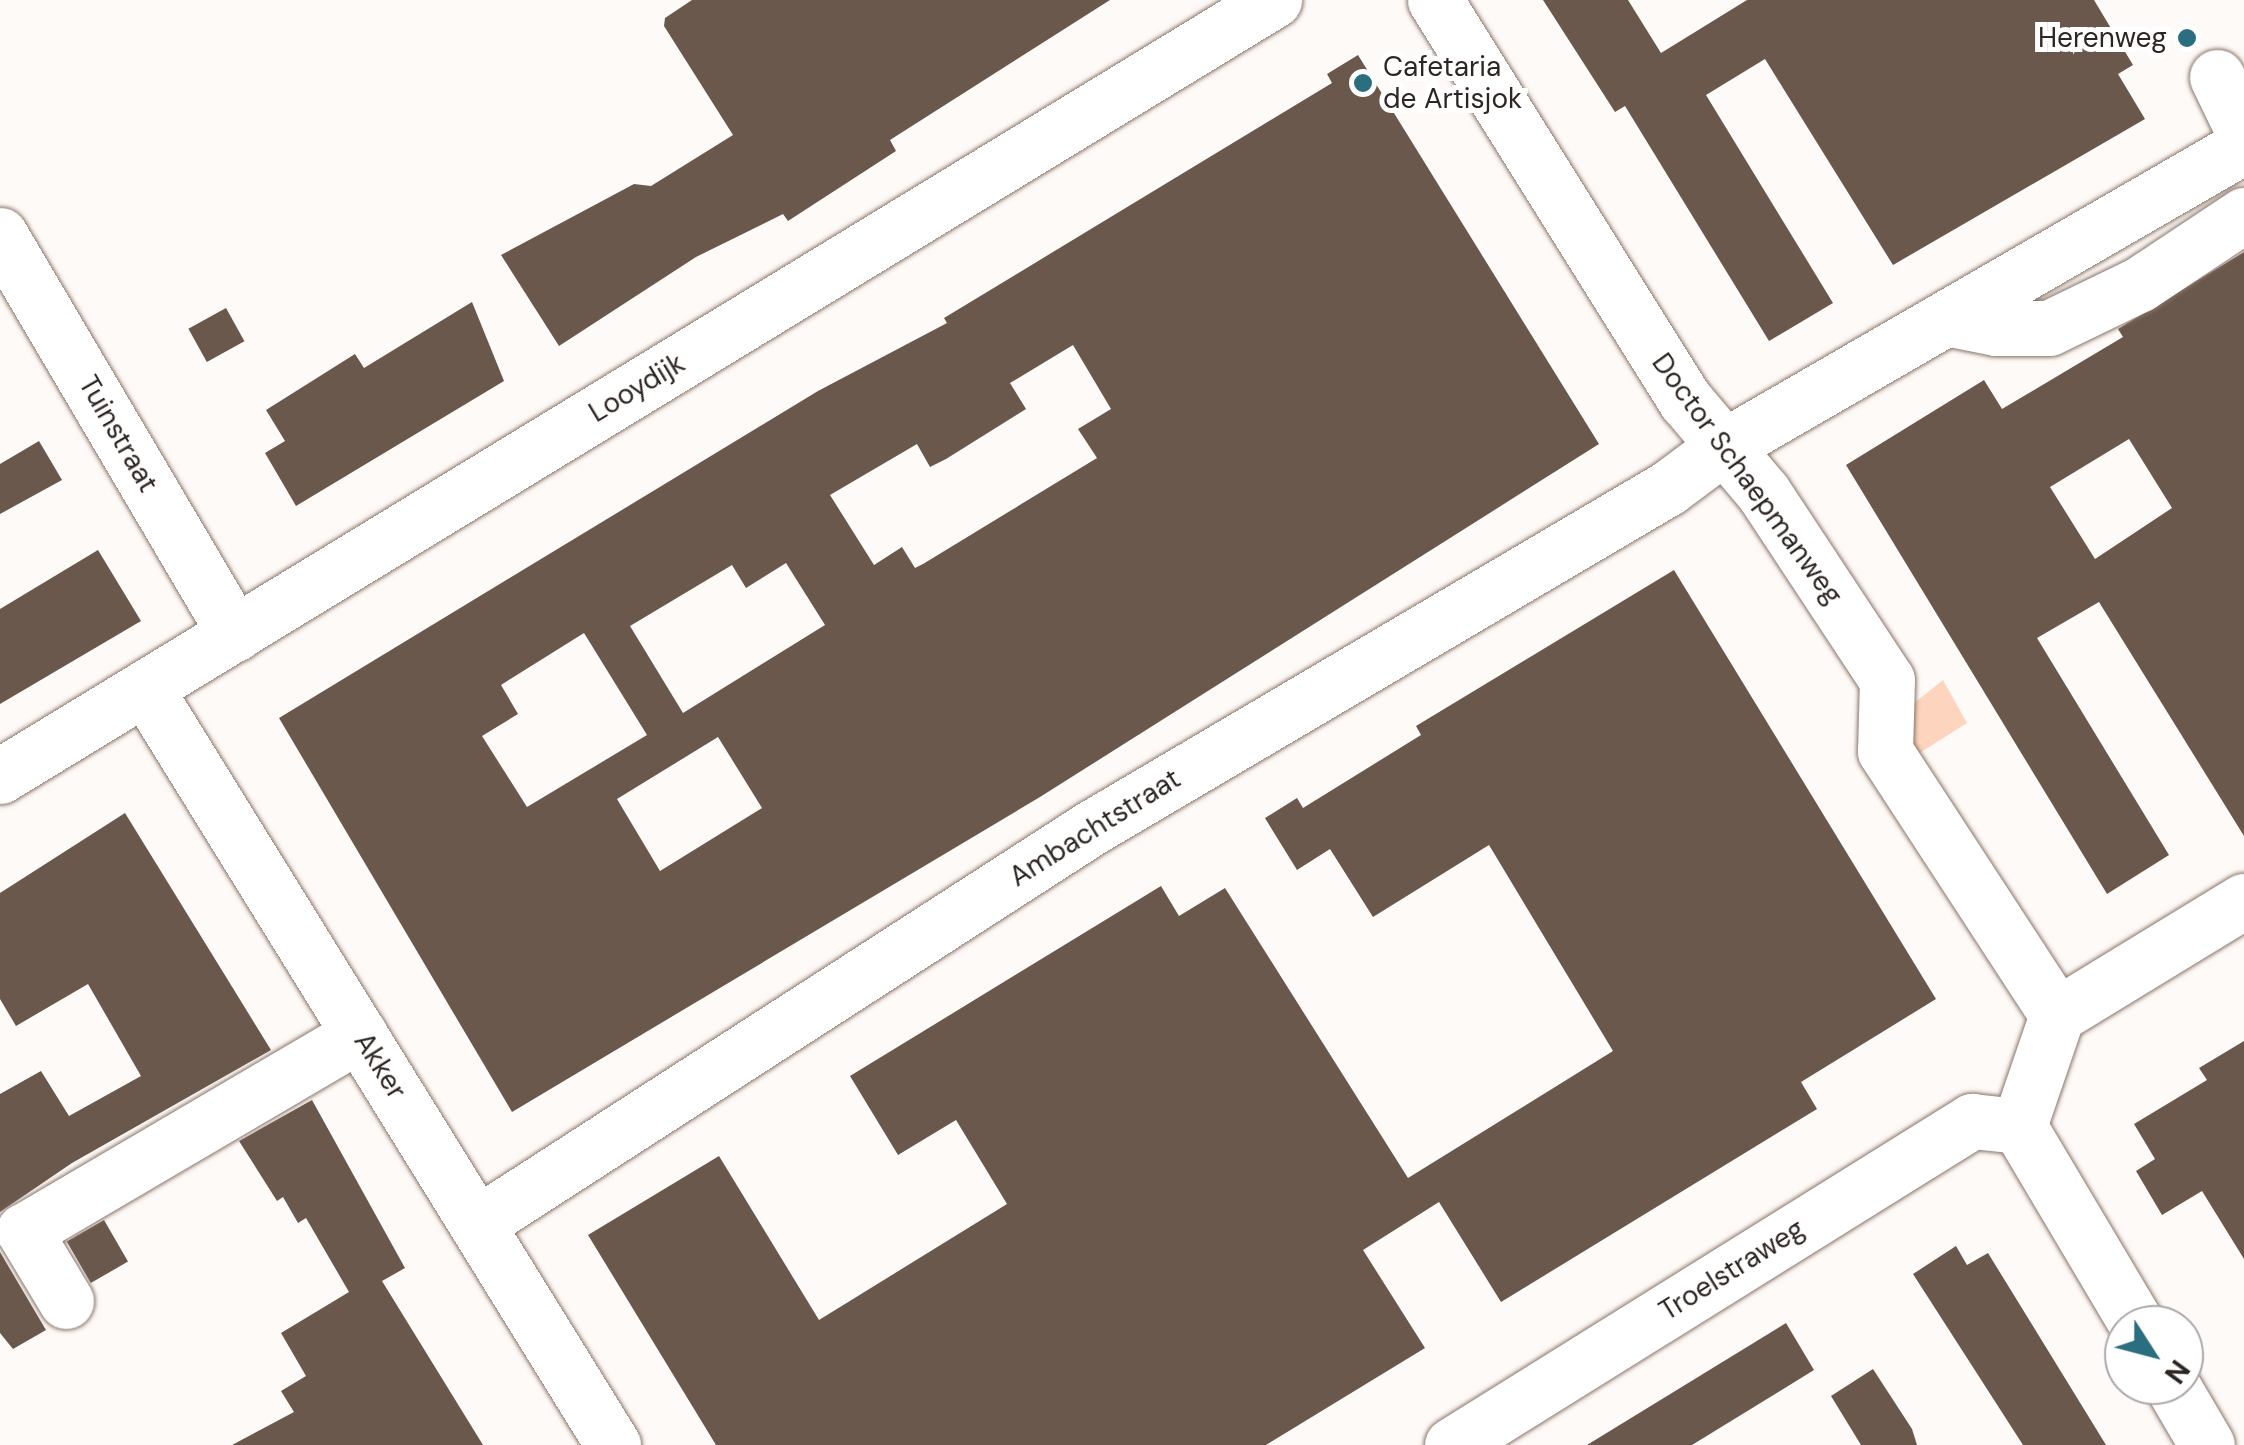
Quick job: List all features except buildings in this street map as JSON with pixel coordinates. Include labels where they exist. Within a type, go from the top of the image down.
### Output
[{"type":"street","name":"Looydijk","points":[[0,776],[1274,0]]},
{"type":"street","name":"Doctor Schaepmanweg","points":[[1435,0],[1686,401],[1763,492],[1888,680],[1885,751],[2057,1015]]},
{"type":"street","points":[[2217,77],[2244,133]]},
{"type":"street","points":[[1723,447],[1951,319],[2244,146]]},
{"type":"street","points":[[1951,319],[2049,328],[2140,284],[2244,215]]},
{"type":"street","name":"Tuinstraat","points":[[0,234],[235,634]]},
{"type":"street","name":"Ambachtstraat","points":[[476,1224],[1091,828],[1651,498],[1723,447]]},
{"type":"street","name":"Akker","points":[[145,688],[613,1445]]},
{"type":"street","points":[[2124,1305],[2019,1126],[2057,1015],[2244,901]]},
{"type":"street","points":[[66,1302],[24,1231],[360,1034]]},
{"type":"street","name":"Troelstraweg","points":[[1452,1445],[1972,1121],[2019,1126]]},
{"type":"street","points":[[2184,1405],[2207,1445]]},
{"type":"shaded area","points":[[1943,680],[1967,723],[1915,756],[1903,712]]},
{"type":"place","name":"Herenweg","points":[[2187,38]]},
{"type":"place","name":"Cafetaria de Artisjok","points":[[1363,83]]}]
